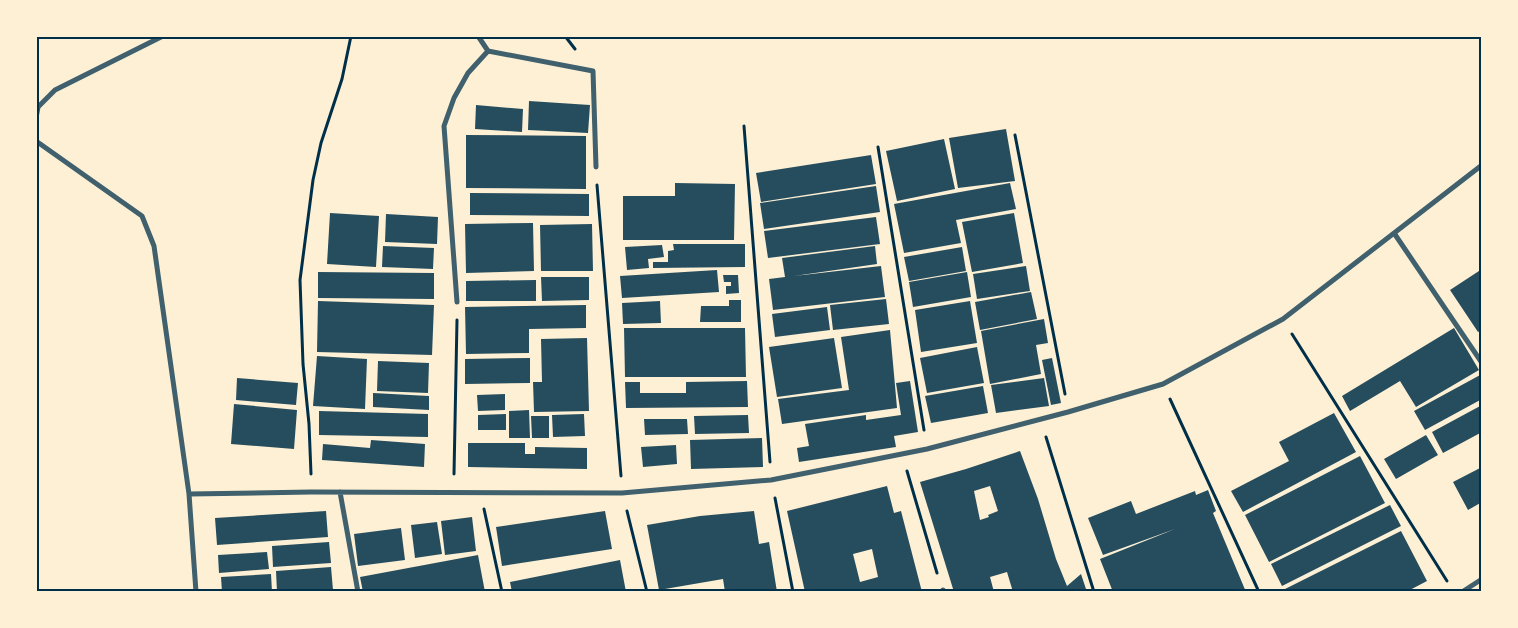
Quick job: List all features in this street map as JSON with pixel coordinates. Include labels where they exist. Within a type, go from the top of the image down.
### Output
[{"type":"street","points":[[36,118],[38,107],[55,90],[163,36]]},
{"type":"street","points":[[478,36],[488,51],[593,71],[596,167]]},
{"type":"street","points":[[457,302],[444,126],[454,98],[468,73],[488,51]]},
{"type":"street","points":[[36,141],[142,216],[154,246],[188,494],[196,592]]},
{"type":"street","points":[[188,494],[311,492],[622,493],[771,480],[927,449],[1068,412],[1163,384],[1283,319],[1482,165]]},
{"type":"street","points":[[1394,233],[1482,363]]},
{"type":"street","points":[[340,492],[358,592]]},
{"type":"street","points":[[1462,592],[1482,579]]},
{"type":"path","points":[[311,492],[309,424],[303,364],[300,280],[313,180],[321,143],[342,79],[351,36]]},
{"type":"path","points":[[744,126],[771,480],[793,592]]},
{"type":"path","points":[[1016,135],[1068,412]]},
{"type":"path","points":[[878,147],[927,449]]},
{"type":"path","points":[[596,167],[622,493],[647,592]]},
{"type":"path","points":[[454,493],[457,302]]},
{"type":"path","points":[[1283,319],[1449,584]]},
{"type":"path","points":[[1163,384],[1259,592]]},
{"type":"path","points":[[1040,419],[1094,592]]},
{"type":"path","points":[[902,454],[943,591]]},
{"type":"path","points":[[480,492],[502,592]]},
{"type":"building","points":[[529,101],[590,105],[588,133],[528,130]]},
{"type":"building","points":[[476,105],[523,109],[522,132],[475,129]]},
{"type":"building","points":[[1006,129],[1015,181],[958,188],[949,138]]},
{"type":"building","points":[[466,135],[586,136],[586,189],[466,188]]},
{"type":"building","points":[[944,139],[955,189],[897,201],[886,151]]},
{"type":"building","points":[[871,155],[876,184],[761,202],[756,173]]},
{"type":"building","points":[[675,183],[735,184],[734,240],[623,240],[623,196],[675,196]]},
{"type":"building","points":[[1010,183],[1016,209],[956,220],[961,243],[904,253],[894,204]]},
{"type":"building","points":[[876,186],[880,212],[764,229],[760,203]]},
{"type":"building","points":[[470,193],[589,194],[589,216],[470,215]]},
{"type":"building","points":[[330,213],[379,216],[376,267],[327,264]]},
{"type":"building","points":[[1014,213],[1023,263],[972,272],[962,222]]},
{"type":"building","points":[[386,214],[438,217],[437,244],[385,242]]},
{"type":"building","points":[[876,217],[880,244],[768,258],[764,231]]},
{"type":"building","points":[[533,223],[534,271],[466,273],[465,224]]},
{"type":"building","points":[[592,224],[593,271],[541,271],[540,225]]},
{"type":"building","points":[[673,244],[745,244],[745,267],[653,268],[653,262],[668,262],[668,251],[674,250]]},
{"type":"building","points":[[662,245],[664,257],[648,259],[649,268],[627,270],[625,247]]},
{"type":"building","points":[[383,246],[434,248],[433,269],[382,267]]},
{"type":"building","points":[[875,246],[877,264],[794,276],[881,266],[885,297],[773,310],[769,279],[785,277],[782,258]]},
{"type":"building","points":[[962,247],[966,271],[909,281],[904,257]]},
{"type":"building","points":[[1026,266],[1030,291],[977,299],[973,274]]},
{"type":"building","points":[[1482,269],[1482,330],[1478,332],[1450,290]]},
{"type":"building","points":[[717,270],[719,292],[622,298],[620,276]]},
{"type":"building","points":[[318,272],[434,273],[434,299],[318,298]]},
{"type":"building","points":[[967,272],[971,297],[913,307],[909,282]]},
{"type":"building","points":[[723,275],[738,275],[739,293],[726,294],[726,286],[731,286],[731,282],[724,282]]},
{"type":"building","points":[[541,277],[589,277],[589,300],[542,301]]},
{"type":"building","points":[[536,280],[536,301],[466,301],[466,281]]},
{"type":"building","points":[[1031,292],[1037,319],[980,330],[975,302]]},
{"type":"building","points":[[886,299],[889,324],[833,330],[830,305]]},
{"type":"building","points":[[729,300],[741,300],[741,322],[700,322],[701,306],[729,306]]},
{"type":"building","points":[[318,301],[434,305],[432,355],[317,352]]},
{"type":"building","points":[[660,301],[661,323],[623,324],[622,303]]},
{"type":"building","points":[[970,301],[977,343],[921,352],[915,310]]},
{"type":"building","points":[[586,305],[586,328],[529,329],[529,353],[466,354],[465,307]]},
{"type":"building","points":[[827,307],[830,330],[775,337],[772,314]]},
{"type":"building","points":[[1044,319],[1048,343],[1036,345],[1041,374],[990,384],[981,331]]},
{"type":"building","points":[[624,328],[745,328],[746,377],[625,377]]},
{"type":"building","points":[[1454,328],[1479,370],[1416,407],[1400,381],[1350,411],[1342,396]]},
{"type":"building","points":[[890,330],[897,408],[782,424],[778,399],[849,390],[841,337]]},
{"type":"building","points":[[587,338],[589,411],[534,412],[533,382],[542,382],[541,339]]},
{"type":"building","points":[[834,338],[842,388],[777,397],[769,347]]},
{"type":"building","points":[[977,347],[984,383],[927,393],[920,358]]},
{"type":"building","points":[[317,356],[367,359],[365,409],[313,406]]},
{"type":"building","points":[[530,358],[530,383],[465,384],[465,359]]},
{"type":"building","points":[[1052,358],[1061,403],[1051,405],[1042,360]]},
{"type":"building","points":[[378,361],[429,363],[428,393],[377,391]]},
{"type":"building","points":[[1482,374],[1482,399],[1425,430],[1414,411]]},
{"type":"building","points":[[237,378],[298,383],[296,405],[236,400]]},
{"type":"building","points":[[1044,378],[1049,406],[996,413],[991,385]]},
{"type":"building","points":[[747,381],[748,407],[626,408],[625,382],[640,382],[640,393],[686,393],[686,382]]},
{"type":"building","points":[[910,381],[918,432],[894,436],[896,447],[799,462],[797,448],[809,446],[805,424],[866,415],[866,420],[901,415],[896,383]]},
{"type":"building","points":[[983,386],[988,413],[931,423],[925,396]]},
{"type":"building","points":[[373,393],[429,396],[429,410],[373,407]]},
{"type":"building","points":[[505,394],[505,410],[478,411],[477,395]]},
{"type":"building","points":[[234,404],[297,410],[294,449],[231,444]]},
{"type":"building","points":[[1482,405],[1482,432],[1443,453],[1432,432]]},
{"type":"building","points":[[529,410],[530,438],[509,438],[509,411]]},
{"type":"building","points":[[319,411],[428,414],[428,437],[319,435]]},
{"type":"building","points":[[1334,413],[1356,452],[1243,512],[1231,491],[1289,461],[1279,442]]},
{"type":"building","points":[[506,414],[506,430],[478,430],[478,415]]},
{"type":"building","points":[[584,414],[585,436],[553,437],[552,415]]},
{"type":"building","points":[[748,415],[749,433],[695,434],[694,416]]},
{"type":"building","points":[[531,416],[549,416],[549,438],[532,438]]},
{"type":"building","points":[[644,419],[687,419],[688,434],[645,435]]},
{"type":"building","points":[[1426,435],[1438,455],[1396,479],[1384,459]]},
{"type":"building","points":[[762,438],[763,467],[691,469],[690,440]]},
{"type":"building","points":[[371,440],[425,444],[424,467],[322,460],[323,444],[370,448]]},
{"type":"building","points":[[468,443],[525,443],[525,454],[535,454],[535,447],[587,448],[587,469],[468,467]]},
{"type":"building","points":[[676,445],[677,464],[643,467],[641,447]]},
{"type":"building","points":[[1020,451],[1038,499],[1056,559],[1067,586],[1081,574],[1087,592],[1013,592],[1007,572],[990,577],[994,592],[954,592],[920,482]],"holes":[[[990,486],[998,511],[980,520],[974,491]]]},
{"type":"building","points":[[1360,456],[1385,503],[1269,562],[1245,515]]},
{"type":"building","points":[[1482,467],[1482,502],[1468,510],[1453,482]]},
{"type":"building","points":[[887,486],[894,513],[901,511],[922,592],[805,592],[787,511]],"holes":[[[872,549],[878,577],[860,582],[853,554]]]},
{"type":"building","points":[[1208,490],[1216,511],[1213,513],[1246,592],[1113,592],[1100,559],[1175,529],[1103,555],[1088,518],[1131,501],[1136,514],[1195,491],[1196,495]]},
{"type":"building","points":[[1390,505],[1401,526],[1282,586],[1271,564]]},
{"type":"building","points":[[326,511],[328,537],[217,545],[215,518]]},
{"type":"building","points":[[605,511],[612,549],[502,566],[496,527]]},
{"type":"building","points":[[754,511],[759,544],[769,542],[777,592],[725,592],[723,579],[659,590],[647,525],[700,516]]},
{"type":"building","points":[[472,517],[476,551],[445,555],[441,521]]},
{"type":"building","points":[[437,522],[442,554],[415,558],[411,525]]},
{"type":"building","points":[[401,528],[405,560],[358,566],[354,534]]},
{"type":"building","points":[[1401,531],[1427,581],[1406,592],[1286,592],[1285,589]]},
{"type":"building","points":[[329,542],[331,563],[273,567],[272,546]]},
{"type":"building","points":[[267,552],[269,569],[219,573],[218,555]]},
{"type":"building","points":[[478,555],[485,592],[363,592],[360,577]]},
{"type":"building","points":[[620,560],[626,592],[512,592],[510,582]]},
{"type":"building","points":[[331,567],[333,590],[277,592],[276,571]]},
{"type":"building","points":[[271,574],[272,592],[222,592],[221,577]]}]
